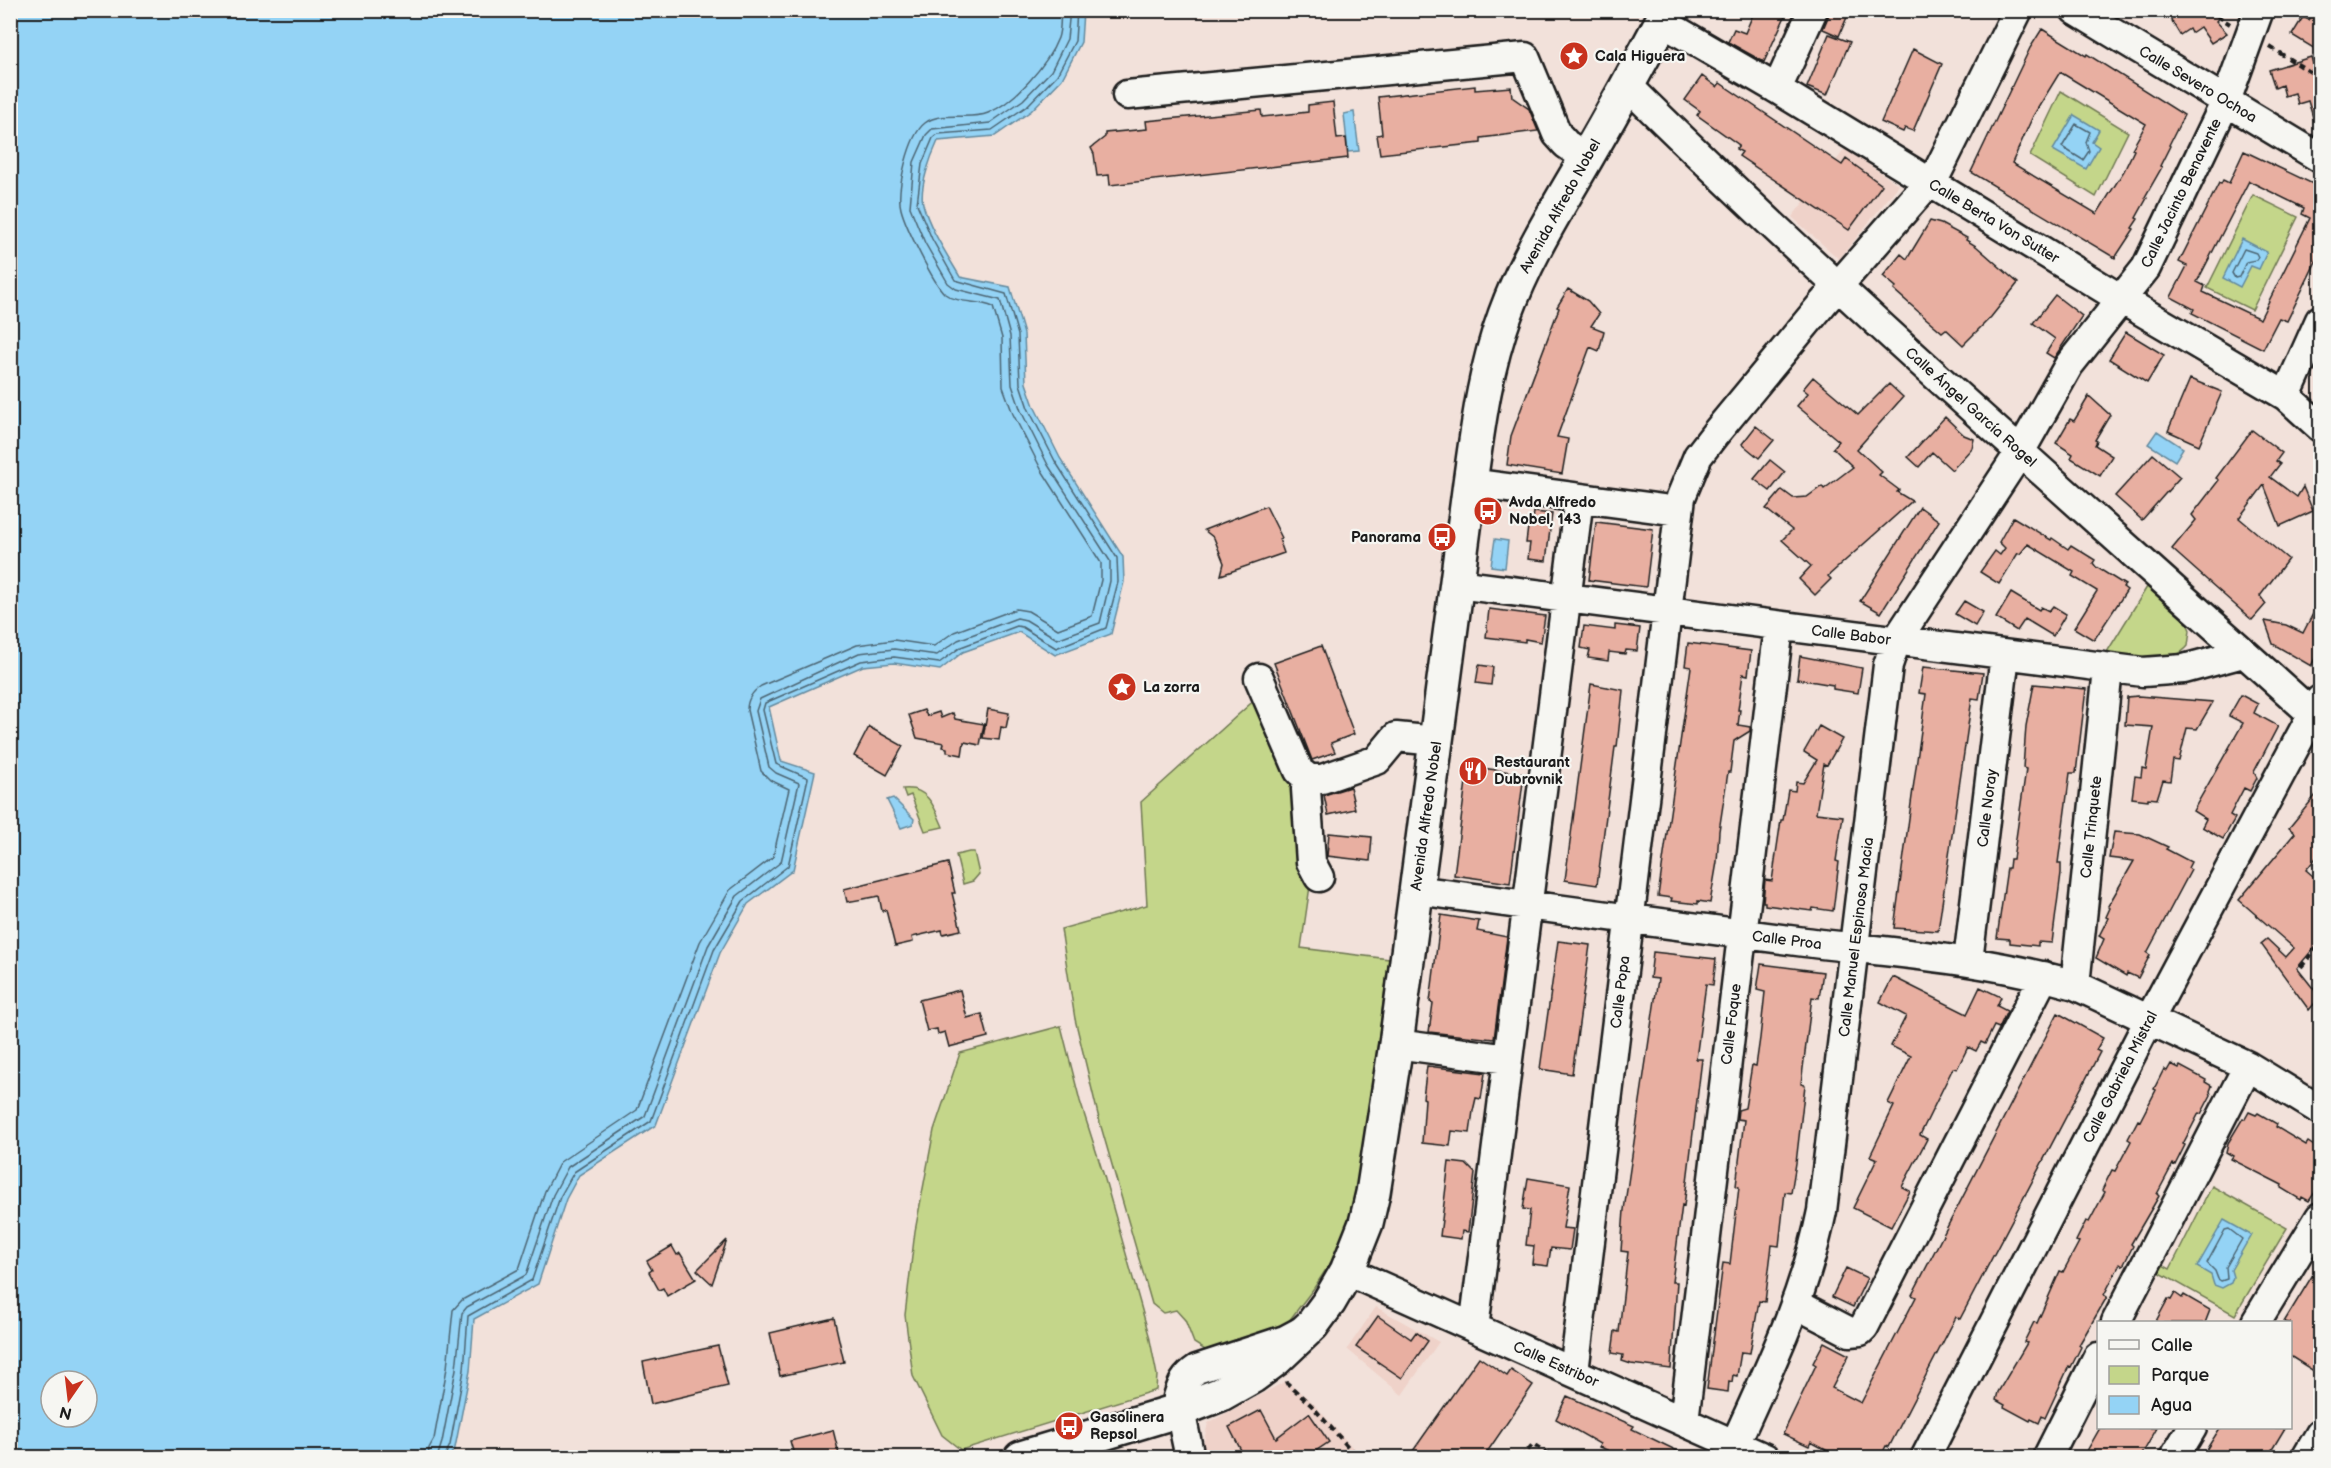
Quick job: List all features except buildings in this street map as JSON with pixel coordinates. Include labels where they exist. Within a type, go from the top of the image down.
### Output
[{"type":"main road","name":"Avenida Alfredo Nobel","points":[[1021,1458],[1179,1403],[1221,1394],[1253,1376],[1276,1359],[1312,1325],[1347,1271],[1366,1223],[1373,1192],[1396,1044],[1456,584],[1486,384],[1505,315],[1533,252],[1628,86],[1665,16]]},
{"type":"street","points":[[1777,89],[1813,10]]},
{"type":"street","name":"Calle Popa","points":[[1574,1372],[1678,511],[1687,478],[1698,456],[1752,388],[1937,173],[2018,10]]},
{"type":"street","name":"Calle Severo Ochoa","points":[[2075,10],[2320,158]]},
{"type":"street","name":"Calle Jacinto Benavente","points":[[2020,452],[2069,365],[2146,268],[2226,101],[2259,10]]},
{"type":"street","name":"Calle Berta Von Sutter","points":[[1665,16],[1777,89],[2121,299],[2286,396],[2320,427]]},
{"type":"street","points":[[1127,95],[1525,57],[1557,134],[1566,144],[1586,158]]},
{"type":"street","name":"Calle Ángel García Rogel","points":[[1628,86],[1839,286],[2020,452],[2243,653],[2318,712]]},
{"type":"street","points":[[2286,396],[2320,320]]},
{"type":"street","name":"Calle Manuel Espinosa Macia","points":[[1735,1444],[1796,1304],[1807,1273],[1822,1211],[1888,665],[1896,641],[2020,452]]},
{"type":"street","points":[[1470,483],[1678,511]]},
{"type":"street","points":[[1474,1328],[1579,498]]},
{"type":"street","name":"Calle Babor","points":[[1456,584],[2108,669],[2165,672],[2208,664],[2243,653]]},
{"type":"street","name":"Calle Foque","points":[[1684,1421],[1779,626]]},
{"type":"street","name":"Calle Noray","points":[[1968,961],[2005,655]]},
{"type":"street","name":"Calle Trinquete","points":[[2074,985],[2108,669]]},
{"type":"street","points":[[1258,678],[1291,747],[1299,771],[1309,778],[1322,779],[1377,760],[1396,737],[1436,741]]},
{"type":"street","name":"Calle Gabriela Mistral","points":[[1925,1458],[2149,1020],[2318,712]]},
{"type":"street","points":[[1309,778],[1306,789],[1311,862],[1319,877]]},
{"type":"street","name":"Calle Proa","points":[[1416,890],[1741,934],[1968,961],[2044,976],[2074,985],[2248,1066],[2320,1110]]},
{"type":"street","points":[[1796,1304],[1850,1332],[1860,1331],[1864,1327],[2044,976]]},
{"type":"street","points":[[1396,1044],[1508,1059]]},
{"type":"street","points":[[2117,1321],[2248,1066]]},
{"type":"street","points":[[2257,1321],[2320,1217]]},
{"type":"street","name":"Calle Estribor","points":[[1347,1271],[1764,1458]]},
{"type":"street","points":[[2048,1458],[2097,1359]]},
{"type":"street","points":[[1179,1403],[1190,1458]]},
{"type":"street","points":[[2174,1458],[2191,1429]]},
{"type":"street","points":[[2306,1458],[2320,1434]]},
{"type":"path","points":[[2307,10],[2320,18]]},
{"type":"path","points":[[2301,967],[2320,944]]},
{"type":"path","points":[[2320,972],[2320,982]]},
{"type":"path","points":[[1287,1383],[1311,1405],[1358,1458]]},
{"type":"path","points":[[1521,1458],[1534,1444],[1555,1458]]},
{"type":"shaded area","points":[[1845,149],[1899,185],[1839,259],[1792,217]]},
{"type":"shaded area","points":[[1376,1307],[1439,1342],[1402,1395],[1347,1349]]},
{"type":"shaded area","points":[[1286,1381],[1311,1401],[1361,1457],[1200,1458],[1208,1423]]},
{"type":"green space","points":[[2061,91],[2128,132],[2096,197],[2030,156]]},
{"type":"green space","points":[[2253,195],[2298,217],[2252,310],[2207,288]]},
{"type":"green space","points":[[2147,587],[2187,623],[2190,630],[2188,646],[2180,653],[2161,659],[2138,658],[2107,652]]},
{"type":"green space","points":[[1259,696],[1297,783],[1311,879],[1301,948],[1389,959],[1363,1156],[1352,1208],[1338,1251],[1314,1288],[1282,1330],[1213,1355],[1194,1343],[1185,1320],[1176,1310],[1163,1313],[1152,1304],[1100,1123],[1075,1019],[1061,929],[1147,905],[1141,802]]},
{"type":"green space","points":[[903,789],[912,789],[925,795],[943,827],[925,831],[911,795],[906,797]]},
{"type":"green space","points":[[974,852],[979,874],[973,881],[963,884],[956,855]]},
{"type":"green space","points":[[1061,1026],[1080,1101],[1104,1176],[1149,1335],[1157,1375],[1156,1390],[961,1450],[942,1435],[913,1376],[905,1315],[915,1231],[934,1130],[960,1053]]},
{"type":"green space","points":[[2212,1186],[2287,1228],[2235,1315],[2155,1270],[2159,1263],[2170,1269]]},
{"type":"water","points":[[10,11],[1083,11],[1081,42],[1062,79],[1031,111],[995,136],[938,141],[926,172],[922,197],[939,242],[960,277],[1010,287],[1024,334],[1026,383],[1034,406],[1060,458],[1123,557],[1124,582],[1111,634],[1055,655],[1019,632],[963,652],[940,670],[894,663],[863,666],[769,707],[781,761],[815,772],[793,870],[748,904],[720,953],[656,1125],[579,1175],[566,1199],[538,1284],[474,1319],[470,1371],[455,1448],[449,1457],[11,1457]]},
{"type":"water","points":[[1354,112],[1359,151],[1348,152],[1344,114]]},
{"type":"water","points":[[2074,115],[2099,130],[2092,142],[2099,147],[2086,169],[2053,150]]},
{"type":"water","points":[[2242,239],[2267,252],[2259,269],[2251,266],[2240,287],[2223,278]]},
{"type":"water","points":[[2157,431],[2183,448],[2175,461],[2148,444]]},
{"type":"water","points":[[1495,539],[1508,541],[1505,568],[1491,566]]},
{"type":"water","points":[[893,798],[914,819],[913,824],[901,828],[887,800]]},
{"type":"water","points":[[2224,1220],[2251,1235],[2231,1270],[2233,1277],[2231,1283],[2222,1288],[2214,1285],[2211,1275],[2197,1267]]},
{"type":"place","name":"Cala Higuera","points":[[1574,56]]},
{"type":"place","name":"Avda Alfredo Nobel, 143","points":[[1488,511]]},
{"type":"place","name":"Panorama","points":[[1442,537]]},
{"type":"place","name":"La zorra","points":[[1122,687]]},
{"type":"place","name":"Restaurant Dubrovnik","points":[[1473,771]]},
{"type":"place","name":"Gasolinera Repsol","points":[[1069,1426]]}]
